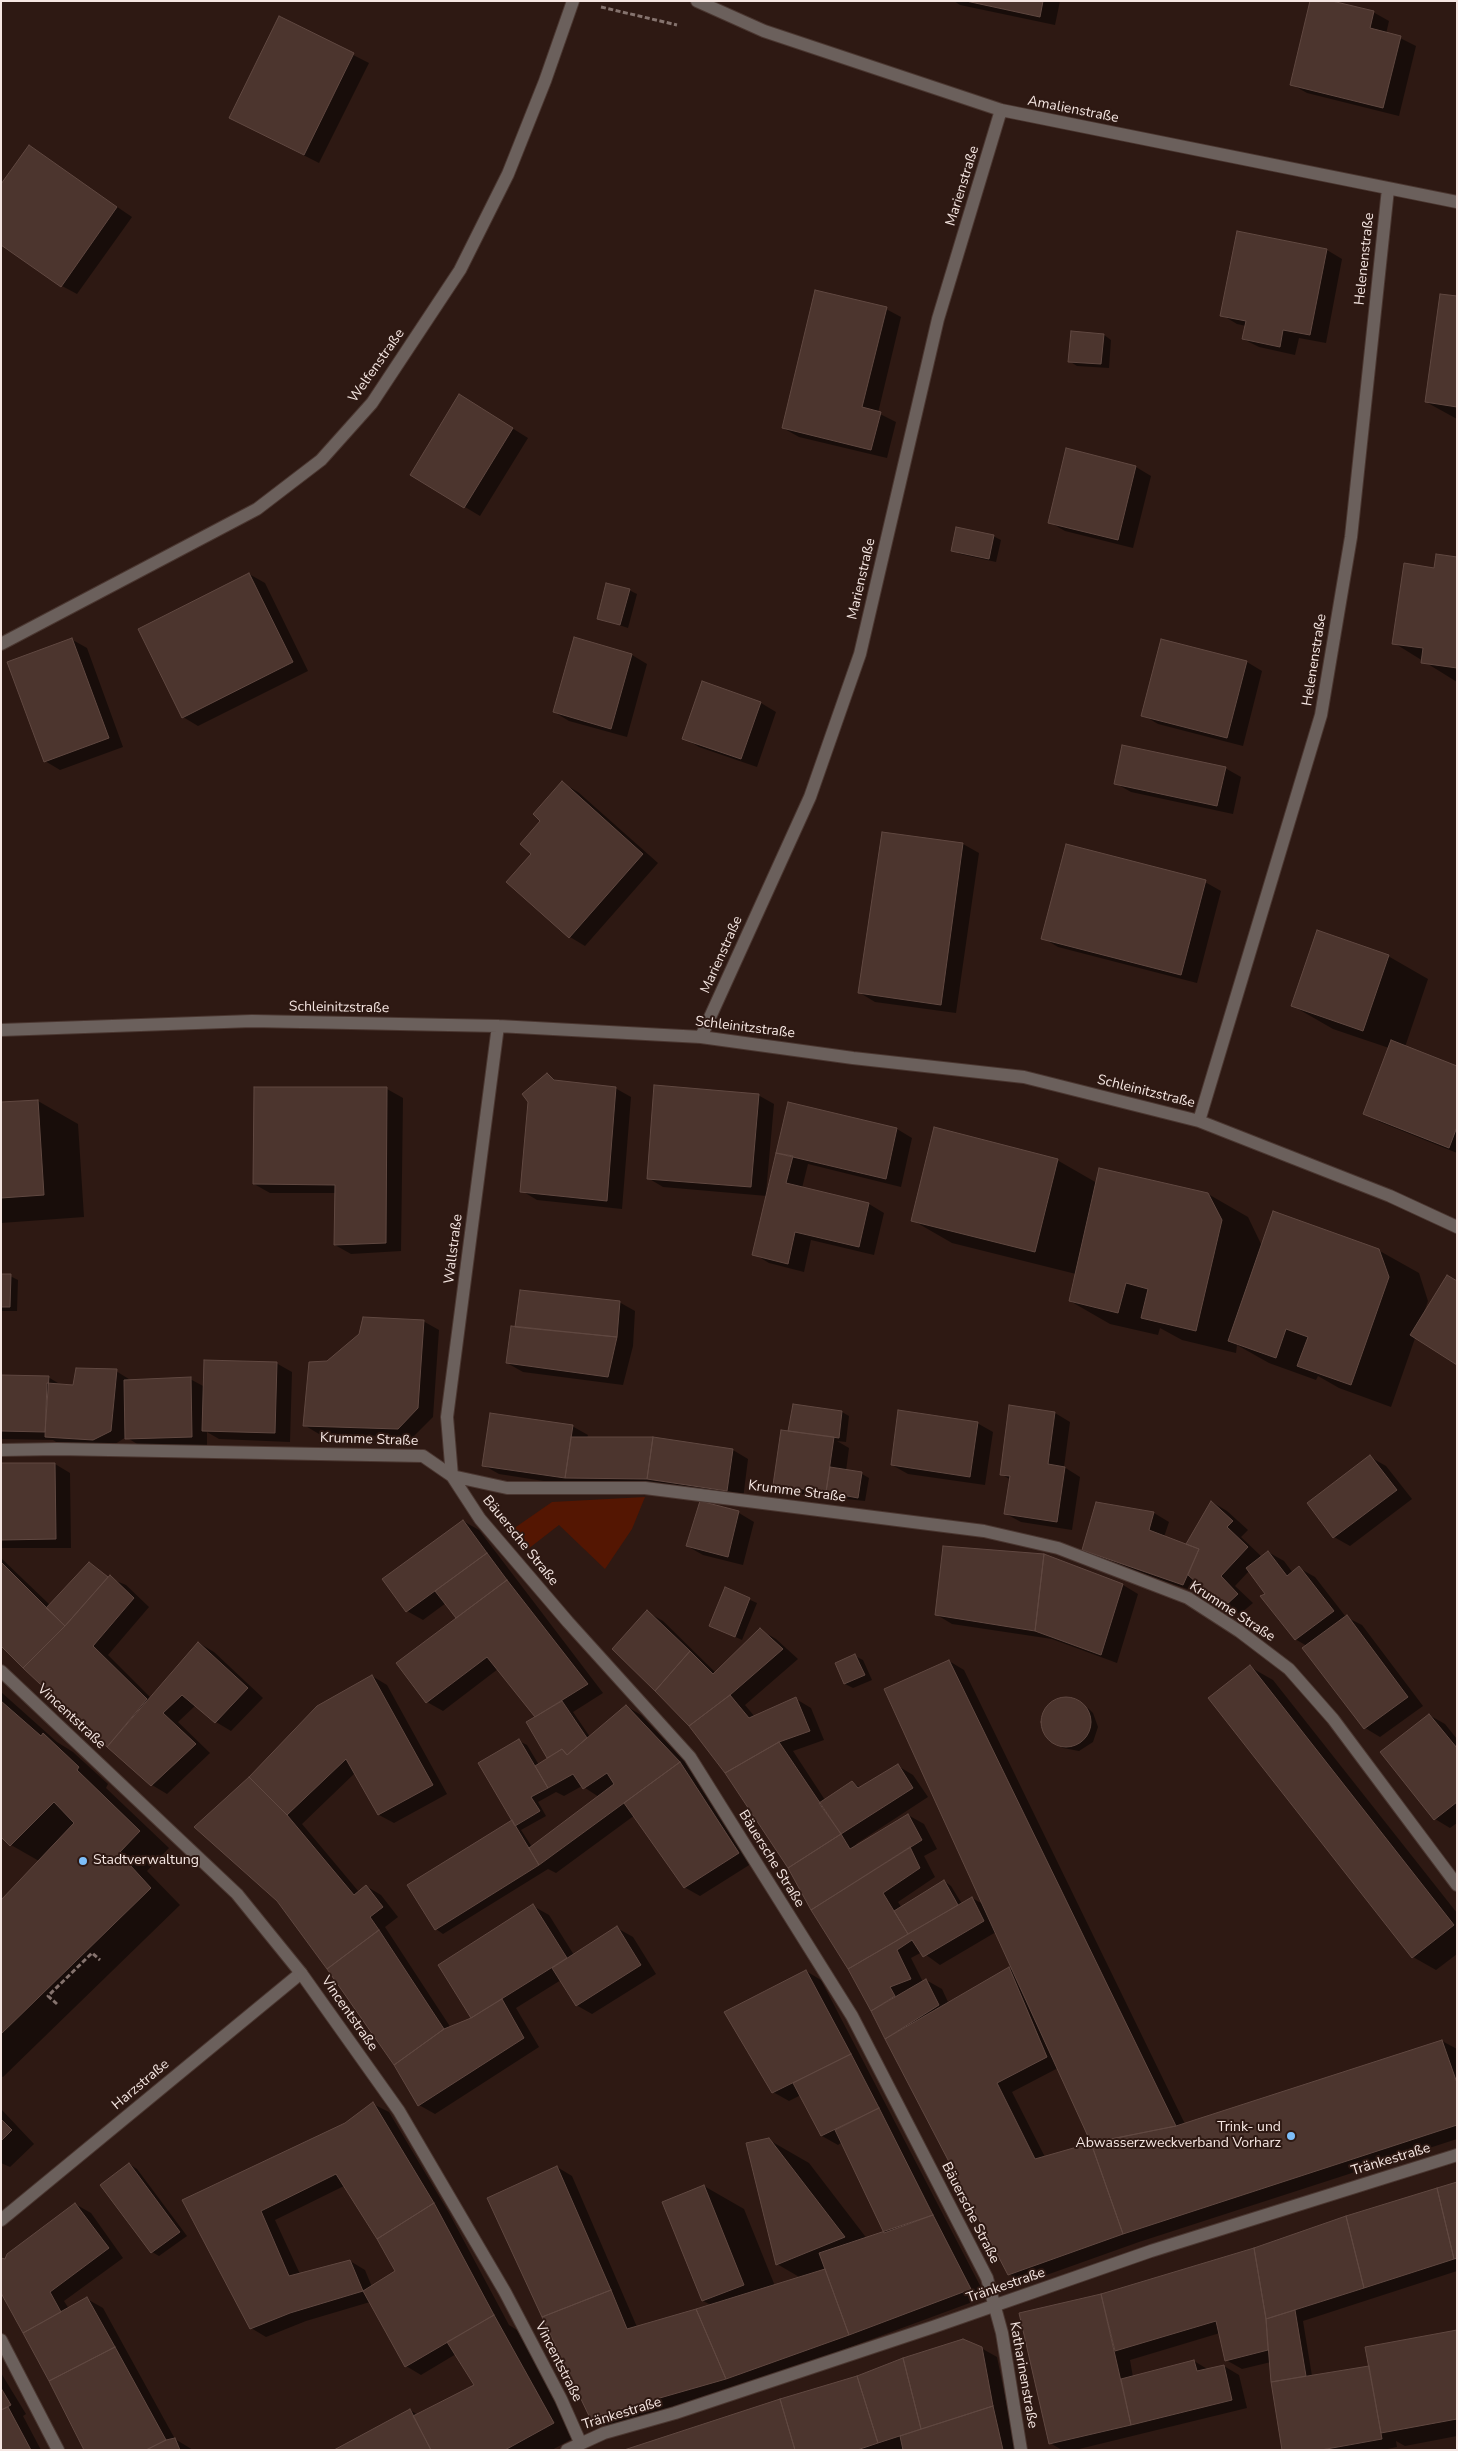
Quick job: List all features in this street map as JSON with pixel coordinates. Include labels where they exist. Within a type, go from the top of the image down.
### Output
[{"type":"street","name":"Welfenstraße","points":[[1,644],[257,509],[321,460],[372,403],[460,270],[487,217],[508,174],[545,81],[573,1]]},
{"type":"street","name":"Amalienstraße","points":[[697,1],[764,31],[1001,110],[1457,202]]},
{"type":"street","name":"Marienstraße","points":[[701,1036],[810,797],[860,654],[938,319],[1001,110]]},
{"type":"street","name":"Helenenstraße","points":[[1199,1121],[1321,715],[1351,536],[1388,189]]},
{"type":"street","name":"Schleinitzstraße","points":[[1,1030],[252,1020],[498,1026],[701,1036],[853,1058],[1024,1077],[1199,1121],[1390,1196],[1457,1227]]},
{"type":"street","name":"Wallstraße","points":[[452,1476],[447,1417],[498,1026]]},
{"type":"street","name":"Krumme Straße","points":[[1,1450],[396,1454],[422,1456],[452,1476],[507,1488],[645,1488],[984,1531],[1058,1548],[1188,1598],[1239,1631],[1289,1669],[1333,1719],[1457,1884]]},
{"type":"street","name":"Bäuersche Straße","points":[[452,1476],[480,1519],[568,1622],[690,1758],[852,2016],[987,2278],[995,2305]]},
{"type":"street","name":"Vincentstraße","points":[[1,1671],[237,1894],[301,1973],[404,2119],[505,2292],[561,2399],[580,2442]]},
{"type":"street","name":"Harzstraße","points":[[1,2220],[301,1973]]},
{"type":"street","name":"Tränkestraße","points":[[567,2450],[580,2442],[934,2328],[1151,2250],[1457,2155]]},
{"type":"street","name":"Katharinenstraße","points":[[995,2305],[1021,2450]]},
{"type":"street","points":[[1,2340],[58,2450]]},
{"type":"path","points":[[610,9],[680,26]]},
{"type":"path","points":[[57,2004],[48,1996],[92,1953],[100,1960]]},
{"type":"path","points":[[65,1971],[70,1975]]},
{"type":"shaded area","points":[[645,1497],[632,1529],[605,1569],[559,1525],[528,1549],[513,1529],[552,1502]]},
{"type":"building","points":[[966,1],[1043,1],[1040,17]]},
{"type":"building","points":[[1310,1],[1332,1],[1374,11],[1370,28],[1401,36],[1383,108],[1290,85]]},
{"type":"building","points":[[279,16],[354,53],[304,155],[229,118]]},
{"type":"building","points":[[29,145],[117,207],[61,287],[1,245],[1,184]]},
{"type":"building","points":[[1237,231],[1327,249],[1310,335],[1283,330],[1280,347],[1242,339],[1246,321],[1220,316]]},
{"type":"building","points":[[815,290],[887,307],[862,407],[881,412],[871,450],[782,428]]},
{"type":"building","points":[[1440,294],[1457,296],[1457,407],[1425,402]]},
{"type":"building","points":[[1071,331],[1104,334],[1101,364],[1068,362]]},
{"type":"building","points":[[459,394],[513,428],[464,508],[410,475]]},
{"type":"building","points":[[1066,448],[1136,466],[1118,540],[1048,523]]},
{"type":"building","points":[[956,527],[994,535],[989,559],[951,551]]},
{"type":"building","points":[[1436,554],[1457,557],[1457,668],[1421,663],[1423,648],[1392,644],[1404,563],[1434,568]]},
{"type":"building","points":[[249,573],[293,662],[182,718],[138,629]]},
{"type":"building","points":[[606,583],[630,589],[620,625],[597,619]]},
{"type":"building","points":[[574,637],[632,654],[611,729],[553,712]]},
{"type":"building","points":[[72,638],[109,738],[44,762],[7,662]]},
{"type":"building","points":[[1161,639],[1247,661],[1227,738],[1141,716]]},
{"type":"building","points":[[702,681],[761,702],[741,759],[682,739]]},
{"type":"building","points":[[1122,745],[1226,767],[1217,806],[1114,784]]},
{"type":"building","points":[[562,781],[643,854],[569,938],[506,882],[531,854],[520,844],[540,821],[533,814]]},
{"type":"building","points":[[882,832],[963,843],[941,1005],[858,993]]},
{"type":"building","points":[[1066,844],[1206,880],[1181,975],[1041,939]]},
{"type":"building","points":[[1317,930],[1389,955],[1363,1031],[1291,1006]]},
{"type":"building","points":[[1391,1040],[1457,1066],[1457,1127],[1449,1148],[1363,1114]]},
{"type":"building","points":[[547,1073],[554,1080],[616,1087],[607,1201],[520,1192],[528,1102],[522,1094]]},
{"type":"building","points":[[654,1085],[759,1094],[751,1187],[647,1179]]},
{"type":"building","points":[[254,1087],[387,1087],[386,1243],[334,1245],[335,1185],[253,1184]]},
{"type":"building","points":[[38,1100],[44,1195],[1,1198],[1,1102]]},
{"type":"building","points":[[788,1102],[897,1128],[886,1179],[776,1153]]},
{"type":"building","points":[[934,1127],[1058,1159],[1035,1252],[911,1221]]},
{"type":"building","points":[[776,1153],[793,1156],[786,1183],[869,1203],[859,1247],[795,1232],[788,1264],[752,1255]]},
{"type":"building","points":[[1099,1168],[1208,1193],[1222,1220],[1196,1331],[1141,1318],[1148,1289],[1126,1283],[1118,1313],[1069,1301]]},
{"type":"building","points":[[1273,1211],[1379,1249],[1389,1277],[1351,1385],[1297,1366],[1308,1337],[1286,1329],[1276,1358],[1228,1341]]},
{"type":"building","points":[[1,1274],[11,1274],[10,1307],[1,1307]]},
{"type":"building","points":[[1447,1275],[1457,1281],[1457,1365],[1410,1335]]},
{"type":"building","points":[[520,1290],[620,1301],[617,1337],[515,1327]]},
{"type":"building","points":[[363,1317],[424,1320],[418,1408],[398,1429],[303,1426],[309,1362],[327,1361],[359,1334]]},
{"type":"building","points":[[511,1326],[617,1337],[608,1377],[506,1363]]},
{"type":"building","points":[[204,1360],[277,1362],[275,1433],[202,1431]]},
{"type":"building","points":[[76,1368],[117,1369],[111,1431],[93,1440],[45,1437],[47,1383],[73,1385]]},
{"type":"building","points":[[1,1375],[49,1376],[45,1432],[1,1431]]},
{"type":"building","points":[[191,1377],[192,1437],[125,1439],[124,1380]]},
{"type":"building","points":[[793,1404],[842,1411],[839,1438],[788,1431]]},
{"type":"building","points":[[1009,1405],[1055,1412],[1048,1464],[1065,1467],[1057,1522],[1004,1514],[1010,1476],[1000,1475]]},
{"type":"building","points":[[898,1410],[978,1422],[970,1477],[891,1465]]},
{"type":"building","points":[[490,1413],[573,1425],[565,1478],[482,1466]]},
{"type":"building","points":[[781,1430],[834,1437],[826,1492],[773,1485]]},
{"type":"building","points":[[571,1437],[653,1437],[647,1479],[565,1478]]},
{"type":"building","points":[[653,1437],[733,1449],[727,1491],[647,1479]]},
{"type":"building","points":[[1370,1455],[1397,1490],[1333,1538],[1307,1503]]},
{"type":"building","points":[[1,1463],[55,1463],[56,1539],[1,1540]]},
{"type":"building","points":[[830,1467],[862,1472],[858,1498],[826,1492]]},
{"type":"building","points":[[700,1501],[739,1511],[728,1557],[686,1546]]},
{"type":"building","points":[[1211,1501],[1233,1521],[1227,1527],[1248,1547],[1221,1576],[1238,1594],[1224,1607],[1188,1575],[1199,1549],[1186,1544]]},
{"type":"building","points":[[1096,1502],[1154,1512],[1149,1530],[1199,1549],[1183,1585],[1082,1550]]},
{"type":"building","points":[[463,1520],[487,1553],[406,1612],[382,1579]]},
{"type":"building","points":[[943,1546],[1044,1554],[1035,1631],[935,1615]]},
{"type":"building","points":[[1268,1551],[1287,1576],[1299,1566],[1334,1611],[1295,1640],[1260,1596],[1265,1594],[1246,1568]]},
{"type":"building","points":[[487,1553],[507,1580],[456,1618],[435,1591]]},
{"type":"building","points":[[1044,1554],[1123,1584],[1101,1655],[1035,1631]]},
{"type":"building","points":[[1,1562],[65,1626],[23,1668],[1,1646]]},
{"type":"building","points":[[89,1562],[108,1577],[65,1626],[46,1608]]},
{"type":"building","points":[[110,1575],[134,1598],[93,1646],[147,1699],[107,1747],[23,1668],[65,1626]]},
{"type":"building","points":[[507,1580],[588,1684],[535,1717],[487,1657],[426,1703],[396,1663]]},
{"type":"building","points":[[725,1587],[750,1598],[735,1637],[709,1626]]},
{"type":"building","points":[[647,1610],[690,1651],[655,1691],[612,1649]]},
{"type":"building","points":[[1347,1615],[1408,1697],[1364,1729],[1302,1648]]},
{"type":"building","points":[[760,1628],[783,1649],[730,1695],[689,1726],[655,1691],[690,1651],[713,1674]]},
{"type":"building","points":[[198,1642],[248,1688],[215,1723],[182,1695],[163,1713],[196,1744],[151,1786],[107,1747]]},
{"type":"building","points":[[855,1654],[865,1675],[844,1684],[835,1663]]},
{"type":"building","points":[[949,1660],[1176,2126],[1091,2143],[884,1689]]},
{"type":"building","points":[[1250,1665],[1454,1925],[1412,1958],[1208,1698]]},
{"type":"building","points":[[372,1675],[433,1785],[378,1815],[346,1759],[287,1815],[249,1777],[317,1706]]},
{"type":"building","points":[[730,1695],[749,1718],[796,1697],[810,1731],[779,1742],[725,1773],[689,1726]]},
{"type":"building","points":[[1066,1697],[1076,1699],[1084,1704],[1089,1712],[1091,1722],[1089,1732],[1084,1740],[1076,1745],[1066,1747],[1056,1745],[1048,1740],[1043,1732],[1041,1722],[1043,1712],[1048,1704],[1056,1699]]},
{"type":"building","name":"Stadtverwaltung","points":[[1,1701],[41,1736],[43,1733],[79,1767],[77,1770],[140,1831],[119,1853],[151,1888],[1,2034],[1,1900],[74,1823],[54,1802],[10,1846],[1,1837]]},
{"type":"building","points":[[562,1701],[587,1738],[567,1755],[562,1749],[547,1758],[526,1722]]},
{"type":"building","points":[[626,1705],[680,1762],[539,1865],[529,1848],[614,1784],[607,1773],[583,1789],[573,1774],[548,1788],[535,1766],[562,1749],[567,1755]]},
{"type":"building","points":[[1429,1714],[1457,1748],[1457,1802],[1434,1820],[1380,1752]]},
{"type":"building","points":[[519,1739],[548,1788],[531,1797],[540,1811],[515,1826],[478,1763]]},
{"type":"building","points":[[779,1742],[841,1834],[788,1868],[725,1773]]},
{"type":"building","points":[[680,1762],[739,1853],[684,1888],[624,1803]]},
{"type":"building","points":[[898,1764],[913,1788],[841,1834],[819,1803],[852,1781],[858,1788]]},
{"type":"building","points":[[249,1777],[287,1815],[354,1895],[366,1885],[383,1907],[370,1917],[379,1930],[327,1969],[277,1901],[194,1827]]},
{"type":"building","points":[[908,1814],[922,1840],[811,1910],[788,1868],[841,1834],[850,1849]]},
{"type":"building","points":[[512,1820],[539,1865],[435,1930],[407,1885]]},
{"type":"building","points":[[910,1847],[920,1868],[883,1893],[908,1934],[848,1969],[811,1910]]},
{"type":"building","points":[[944,1880],[958,1905],[908,1934],[894,1911]]},
{"type":"building","points":[[972,1897],[984,1921],[923,1957],[912,1940],[897,1950],[911,1979],[890,1987],[895,1996],[871,2011],[848,1969]]},
{"type":"building","points":[[533,1904],[567,1958],[471,2018],[438,1965]]},
{"type":"building","points":[[617,1926],[641,1965],[576,2006],[552,1968]]},
{"type":"building","points":[[379,1930],[444,2029],[394,2065],[327,1969]]},
{"type":"building","points":[[1009,1967],[1047,2057],[997,2083],[1035,2159],[1091,2143],[1123,2234],[1008,2275],[885,2039]]},
{"type":"building","points":[[806,1970],[851,2054],[772,2093],[724,2012]]},
{"type":"building","points":[[926,1979],[939,2005],[885,2039],[871,2011]]},
{"type":"building","points":[[502,1999],[524,2038],[418,2106],[394,2065],[444,2029],[471,2018]]},
{"type":"building","points":[[1442,2040],[1457,2083],[1457,2125],[1123,2234],[1091,2143],[1176,2126]]},
{"type":"building","points":[[851,2054],[879,2108],[821,2136],[793,2083]]},
{"type":"building","points":[[373,2102],[434,2203],[377,2239],[336,2174],[261,2211],[289,2276],[350,2260],[363,2291],[290,2313],[250,2329],[182,2200],[345,2123]]},
{"type":"building","points":[[879,2108],[933,2215],[884,2233],[835,2130]]},
{"type":"building","points":[[1,2119],[12,2130],[1,2141]]},
{"type":"building","points":[[769,2138],[845,2237],[776,2265],[746,2143]]},
{"type":"building","points":[[129,2163],[180,2232],[151,2253],[100,2185]]},
{"type":"building","points":[[557,2166],[611,2290],[542,2317],[487,2198]]},
{"type":"building","points":[[1457,2182],[1457,2258],[1454,2259],[1437,2188]]},
{"type":"building","points":[[704,2185],[744,2285],[702,2301],[662,2202]]},
{"type":"building","points":[[1437,2188],[1454,2259],[1364,2288],[1346,2216]]},
{"type":"building","points":[[75,2203],[109,2248],[50,2292],[61,2312],[23,2333],[1,2293],[1,2258],[5,2259],[7,2254]]},
{"type":"building","points":[[434,2203],[494,2315],[405,2367],[363,2291],[395,2271],[377,2239]]},
{"type":"building","points":[[933,2215],[971,2289],[849,2335],[819,2253]]},
{"type":"building","points":[[1346,2216],[1364,2288],[1266,2319],[1254,2248]]},
{"type":"building","points":[[1254,2248],[1266,2319],[1268,2350],[1225,2361],[1216,2321],[1115,2351],[1101,2294]]},
{"type":"building","points":[[825,2269],[849,2335],[726,2379],[696,2309]]},
{"type":"building","points":[[611,2290],[627,2329],[696,2309],[726,2379],[590,2418],[542,2317]]},
{"type":"building","points":[[1101,2294],[1131,2425],[1049,2444],[1019,2313]]},
{"type":"building","points":[[87,2297],[115,2347],[49,2381],[23,2333]]},
{"type":"building","points":[[1295,2310],[1306,2376],[1271,2382],[1266,2319]]},
{"type":"building","points":[[494,2315],[554,2423],[505,2450],[431,2450],[413,2416],[474,2385],[447,2342]]},
{"type":"building","points":[[1457,2330],[1457,2419],[1381,2433],[1365,2347]]},
{"type":"building","points":[[963,2339],[982,2347],[993,2406],[921,2429],[903,2358]]},
{"type":"building","points":[[115,2347],[166,2440],[146,2450],[84,2450],[49,2381]]},
{"type":"building","points":[[903,2358],[921,2429],[878,2443],[857,2376]]},
{"type":"building","points":[[1194,2360],[1197,2371],[1224,2365],[1232,2400],[1131,2425],[1121,2379]]},
{"type":"building","points":[[1369,2366],[1382,2439],[1321,2450],[1282,2450],[1271,2382]]},
{"type":"building","points":[[857,2376],[878,2443],[857,2450],[795,2450],[780,2399]]},
{"type":"building","points":[[1,2388],[11,2405],[1,2410]]},
{"type":"building","points":[[780,2399],[795,2450],[624,2450]]},
{"type":"building","points":[[993,2406],[1003,2450],[903,2450],[900,2436]]},
{"type":"building","points":[[8,2407],[31,2450],[1,2450],[1,2410]]},
{"type":"building","points":[[410,2409],[431,2450],[334,2450]]},
{"type":"building","points":[[175,2438],[180,2450],[146,2450],[166,2440]]},
{"type":"place","name":"Stadtverwaltung","points":[[83,1861]]},
{"type":"place","name":"Trink- und Abwasserzweckverband Vorharz","points":[[1291,2136]]}]
